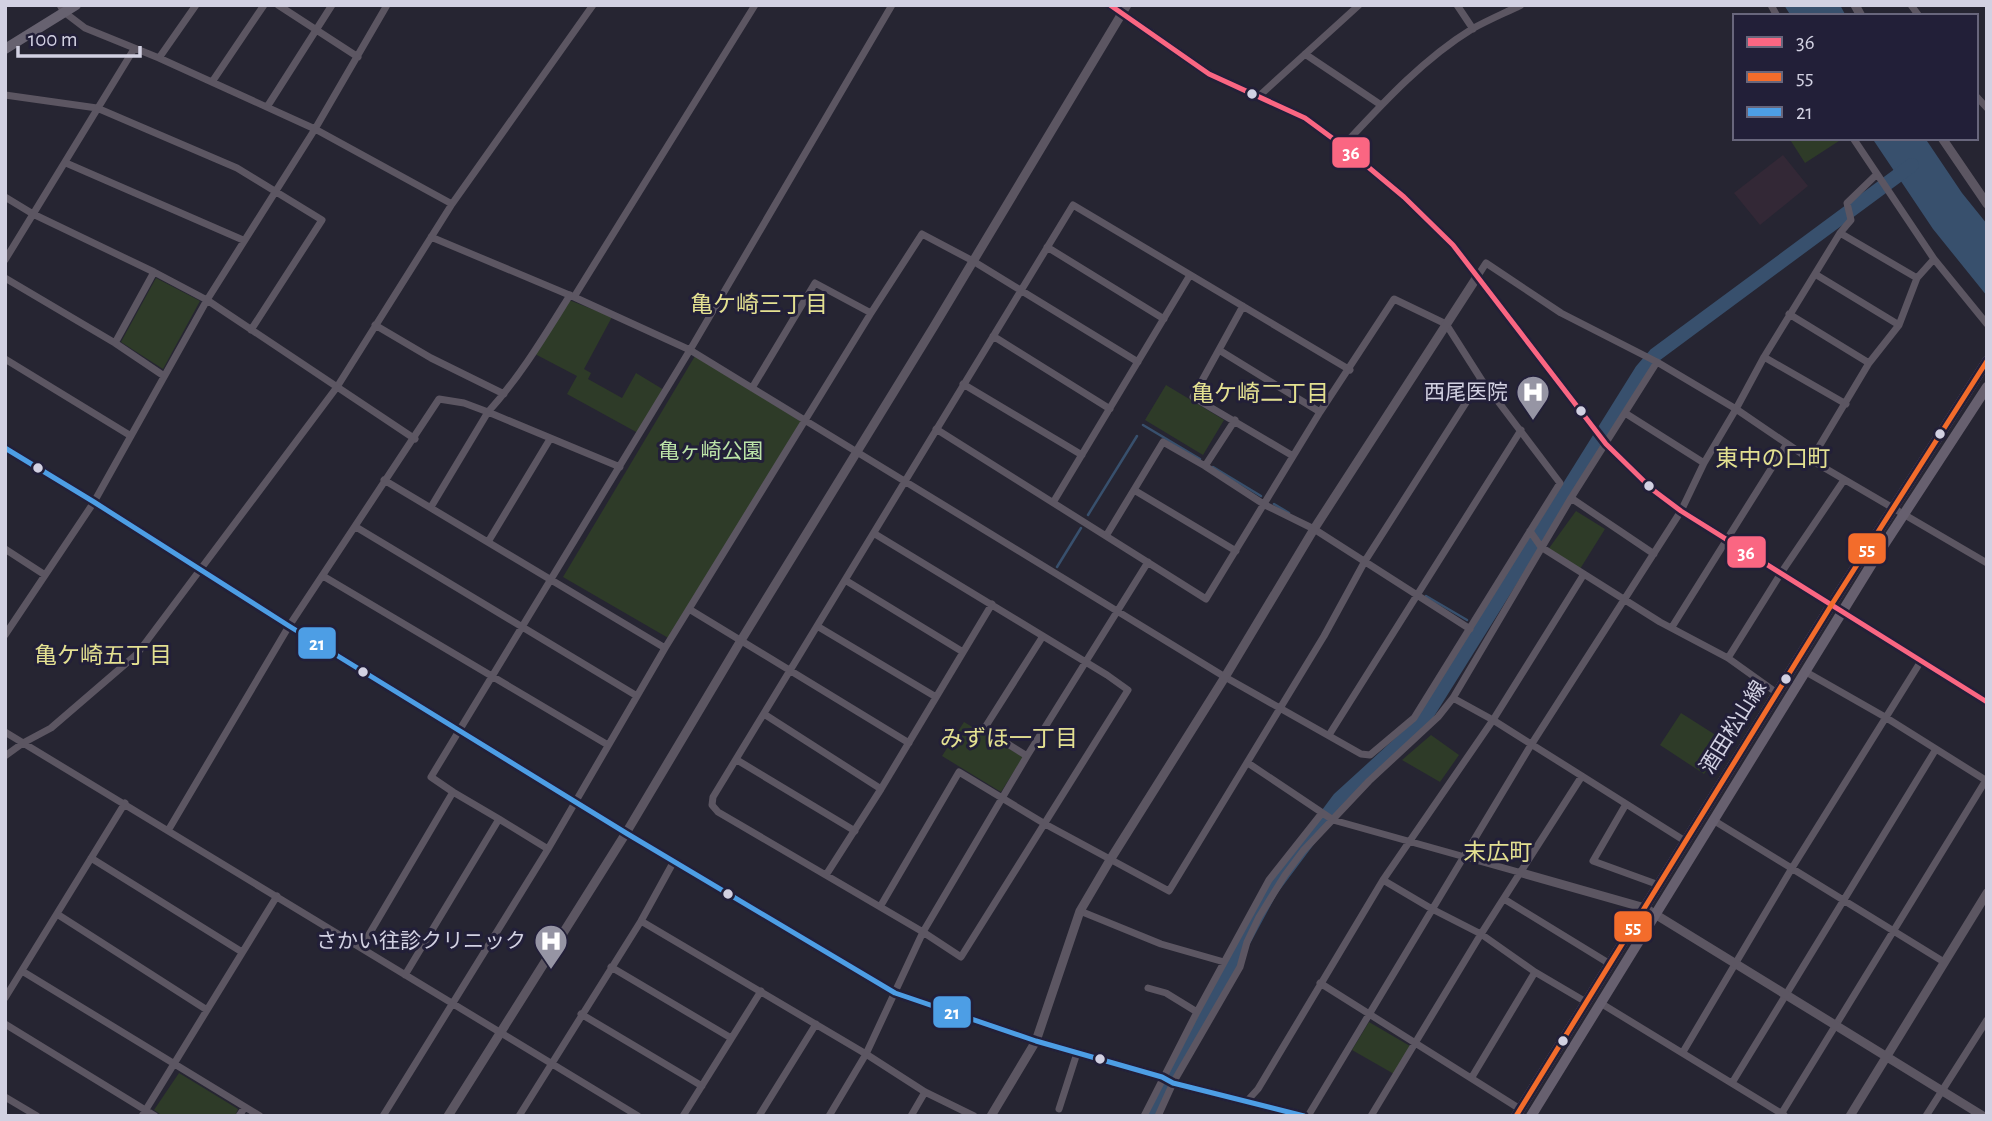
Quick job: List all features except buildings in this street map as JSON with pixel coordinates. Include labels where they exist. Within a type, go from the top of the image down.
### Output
[{"type":"main road","points":[[5,49],[62,9],[76,5]]},
{"type":"main road","name":"酒田松山線","points":[[1518,1112],[1891,508],[1987,361]]},
{"type":"main road","name":"酒田松山線","points":[[1532,1116],[1903,515],[1987,387]]},
{"type":"street","points":[[159,58],[196,5]]},
{"type":"street","points":[[212,82],[264,5]]},
{"type":"street","points":[[278,5],[358,57]]},
{"type":"street","points":[[267,107],[332,5]]},
{"type":"street","points":[[5,635],[94,502],[207,300],[315,129],[387,5]]},
{"type":"street","points":[[5,756],[51,728],[137,654],[337,387],[453,204],[593,5]]},
{"type":"street","points":[[431,507],[488,412],[504,394],[572,296],[755,5]]},
{"type":"street","points":[[548,849],[431,777],[690,350],[892,5]]},
{"type":"street","points":[[1110,5],[1125,9],[1209,74],[1305,118],[1404,197],[1452,245],[1606,444],[1653,490],[1681,511],[1987,702]]},
{"type":"street","points":[[1258,97],[1359,5]]},
{"type":"street","points":[[1457,5],[1473,29]]},
{"type":"street","points":[[1343,146],[1381,105],[1434,57],[1473,29],[1521,5]]},
{"type":"street","points":[[62,9],[85,28],[159,58],[315,129],[453,204]]},
{"type":"street","points":[[448,1116],[626,833],[1125,9]]},
{"type":"street","points":[[5,260],[135,50]]},
{"type":"street","points":[[1305,54],[1381,105]]},
{"type":"street","points":[[5,95],[97,108],[237,168],[322,220],[251,330]]},
{"type":"street","points":[[1854,140],[1934,259],[1987,324]]},
{"type":"street","points":[[1943,140],[1987,204]]},
{"type":"street","points":[[65,163],[243,240]]},
{"type":"street","points":[[5,448],[459,731],[895,993],[1036,1041],[1162,1077],[1173,1083],[1246,1101],[1266,1111],[1306,1116],[1531,745],[1681,511],[1704,463],[1764,357],[1850,220],[1847,203],[1876,175]]},
{"type":"street","points":[[5,197],[33,214],[207,300],[415,439]]},
{"type":"street","points":[[875,534],[1128,690],[961,957],[718,812],[712,805],[713,797],[1073,205],[1350,370]]},
{"type":"street","points":[[1840,233],[1917,278]]},
{"type":"street","points":[[383,1116],[548,849],[665,648],[922,234],[973,261],[1138,362]]},
{"type":"street","points":[[431,237],[572,296],[690,350],[1225,677],[1361,754],[1370,755],[1414,718],[1560,483],[1481,379],[1446,324],[1394,299],[1320,412],[1206,599],[936,429]]},
{"type":"street","points":[[1047,247],[1164,319]]},
{"type":"street","points":[[1811,460],[1869,363],[1899,325],[1917,278],[1934,259]]},
{"type":"street","points":[[991,1116],[1036,1041],[1080,911],[1314,529],[1486,263],[1561,313],[1657,362],[1736,409],[1786,445],[1844,480],[1986,560]]},
{"type":"street","points":[[115,343],[154,272]]},
{"type":"street","points":[[1815,274],[1899,325]]},
{"type":"street","points":[[1054,501],[1190,275]]},
{"type":"street","points":[[5,278],[115,343],[164,376]]},
{"type":"street","points":[[752,388],[815,283],[871,313]]},
{"type":"street","points":[[1243,306],[1194,397],[1293,456]]},
{"type":"street","points":[[1790,314],[1869,363]]},
{"type":"street","points":[[375,325],[431,358],[504,394]]},
{"type":"street","points":[[993,336],[1110,409]]},
{"type":"street","points":[[1219,350],[1320,412]]},
{"type":"street","points":[[1764,357],[1846,404]]},
{"type":"street","points":[[5,359],[131,436]]},
{"type":"street","points":[[1158,1116],[1173,1083],[1240,967],[1247,942],[1259,917],[1303,851],[1369,781],[1438,717],[1453,698],[1541,547],[1657,362]]},
{"type":"street","points":[[880,907],[960,772],[1045,824],[1169,891],[1324,636],[1365,561],[1481,379]]},
{"type":"street","points":[[964,384],[1082,455]]},
{"type":"street","points":[[169,830],[289,626],[439,399],[464,403],[488,412],[620,467]]},
{"type":"street","points":[[1625,413],[1704,463]]},
{"type":"street","points":[[1205,466],[1235,420]]},
{"type":"street","points":[[1329,735],[1521,430]]},
{"type":"street","points":[[488,542],[550,439]]},
{"type":"street","points":[[1106,536],[1163,442],[1265,505],[1314,529],[1470,629]]},
{"type":"street","points":[[1672,627],[1786,445]]},
{"type":"street","points":[[384,480],[665,648]]},
{"type":"street","points":[[1728,658],[1844,480]]},
{"type":"street","points":[[1134,490],[1236,551]]},
{"type":"street","points":[[1571,498],[1654,554]]},
{"type":"street","points":[[356,527],[637,696]]},
{"type":"street","points":[[1530,531],[1541,547],[1660,622],[1728,658],[1777,693]]},
{"type":"street","points":[[5,549],[45,575]]},
{"type":"street","points":[[829,1116],[866,1054],[923,932],[1027,756],[1148,562]]},
{"type":"street","points":[[1246,1101],[1258,1089],[1382,880],[1493,720],[1584,574]]},
{"type":"street","points":[[323,576],[608,746]]},
{"type":"street","points":[[845,580],[963,652]]},
{"type":"street","points":[[826,875],[992,604]]},
{"type":"street","points":[[689,609],[909,743]]},
{"type":"street","points":[[817,626],[936,697]]},
{"type":"street","points":[[1027,756],[984,729],[1043,636]]},
{"type":"street","points":[[1683,1052],[1792,868],[1921,661]]},
{"type":"street","points":[[1602,1004],[1782,1115],[1986,780],[1806,672]]},
{"type":"street","points":[[1453,698],[1493,720],[1685,841]]},
{"type":"street","points":[[764,714],[881,789]]},
{"type":"street","points":[[5,732],[638,1116]]},
{"type":"street","points":[[1732,1083],[1936,749]]},
{"type":"street","points":[[737,760],[855,831]]},
{"type":"street","points":[[1248,763],[1333,820],[1412,840],[1645,908],[1983,1116]]},
{"type":"street","points":[[1371,1116],[1481,934],[1583,776]]},
{"type":"street","points":[[361,948],[453,792]]},
{"type":"street","points":[[5,999],[125,803]]},
{"type":"street","points":[[1626,804],[1593,861],[1659,885]]},
{"type":"street","points":[[1144,1116],[1162,1077],[1269,880],[1322,813]]},
{"type":"street","points":[[405,975],[499,819]]},
{"type":"street","points":[[1713,820],[1944,962]]},
{"type":"street","points":[[91,858],[242,952]]},
{"type":"street","points":[[519,1116],[674,861]]},
{"type":"street","points":[[1382,880],[1481,934],[1535,972],[1586,1002]]},
{"type":"street","points":[[1850,1116],[1944,962],[1982,909],[1987,893]]},
{"type":"street","points":[[144,1113],[276,896]]},
{"type":"street","points":[[1504,899],[1610,964]]},
{"type":"street","points":[[1080,911],[1161,944],[1224,962]]},
{"type":"street","points":[[57,914],[207,1010]]},
{"type":"street","points":[[640,920],[925,1092],[974,1116]]},
{"type":"street","points":[[611,967],[731,1038]]},
{"type":"street","points":[[22,971],[260,1116]]},
{"type":"street","points":[[1472,1077],[1535,972]]},
{"type":"street","points":[[1320,984],[1472,1077],[1518,1112]]},
{"type":"street","points":[[1147,988],[1166,993],[1197,1012]]},
{"type":"street","points":[[683,1116],[761,991]]},
{"type":"street","points":[[581,1014],[702,1086]]},
{"type":"street","points":[[1926,1116],[1987,1020]]},
{"type":"street","points":[[5,1024],[144,1113],[155,1116]]},
{"type":"street","points":[[759,1116],[816,1024]]},
{"type":"street","points":[[1059,1110],[1077,1053]]},
{"type":"street","points":[[911,1116],[925,1092]]},
{"type":"street","points":[[5,1097],[37,1116]]},
{"type":"street","points":[[239,1116],[245,1107]]},
{"type":"shaded area","points":[[1783,155],[1808,186],[1760,225],[1734,193]]},
{"type":"green space","points":[[1790,140],[1840,140],[1805,163]]},
{"type":"green space","points":[[156,278],[200,301],[163,369],[121,342]]},
{"type":"green space","points":[[569,300],[612,317],[584,369],[591,373],[588,379],[622,398],[636,373],[664,390],[638,433],[567,394],[577,376],[535,354]]},
{"type":"green space","name":"亀ヶ崎公園","points":[[695,356],[802,422],[670,639],[563,577]]},
{"type":"green space","points":[[1166,385],[1224,420],[1203,455],[1145,420]]},
{"type":"green space","points":[[1576,511],[1605,529],[1580,569],[1547,551]]},
{"type":"green space","points":[[1681,713],[1725,741],[1704,774],[1660,745]]},
{"type":"green space","points":[[964,722],[1023,757],[1001,792],[942,756]]},
{"type":"green space","points":[[1431,735],[1459,755],[1440,782],[1402,760]]},
{"type":"green space","points":[[1369,1022],[1410,1046],[1394,1074],[1352,1050]]},
{"type":"green space","points":[[179,1073],[238,1109],[235,1116],[163,1116],[154,1110]]},
{"type":"water","points":[[1784,5],[1840,5],[1845,14],[1790,14]]},
{"type":"water","points":[[1873,140],[1926,140],[1962,193],[1987,224],[1987,296],[1933,229]]},
{"type":"waterway","points":[[1151,1116],[1191,1034],[1271,890],[1339,799],[1421,724],[1642,370],[1655,355],[1912,165]]},
{"type":"waterway","points":[[1143,425],[1200,459]]},
{"type":"waterway","points":[[1088,515],[1137,436]]},
{"type":"waterway","points":[[1213,467],[1261,496]]},
{"type":"waterway","points":[[1274,504],[1289,513]]},
{"type":"waterway","points":[[1057,567],[1081,528]]},
{"type":"waterway","points":[[1426,596],[1467,620]]},
{"type":"transit line","name":"36","points":[[1110,5],[1209,74],[1305,118],[1404,197],[1453,245],[1606,444],[1653,490],[1681,511],[1987,702]]},
{"type":"transit line","name":"55","points":[[1516,1116],[1832,604],[1987,361]]},
{"type":"transit line","name":"21","points":[[5,448],[626,833],[895,993],[1036,1041],[1162,1077],[1173,1083],[1304,1116]]},
{"type":"place","name":"西尾医院","points":[[1533,422]]},
{"type":"place","name":"さかい往診クリニック","points":[[551,971]]},
{"type":"district","name":"亀ケ崎三丁目","points":[[759,304]]},
{"type":"district","name":"亀ケ崎二丁目","points":[[1260,393]]},
{"type":"district","name":"東中の口町","points":[[1773,458]]},
{"type":"district","name":"亀ケ崎五丁目","points":[[103,655]]},
{"type":"district","name":"みずほ一丁目","points":[[1009,738]]},
{"type":"district","name":"末広町","points":[[1498,852]]}]
